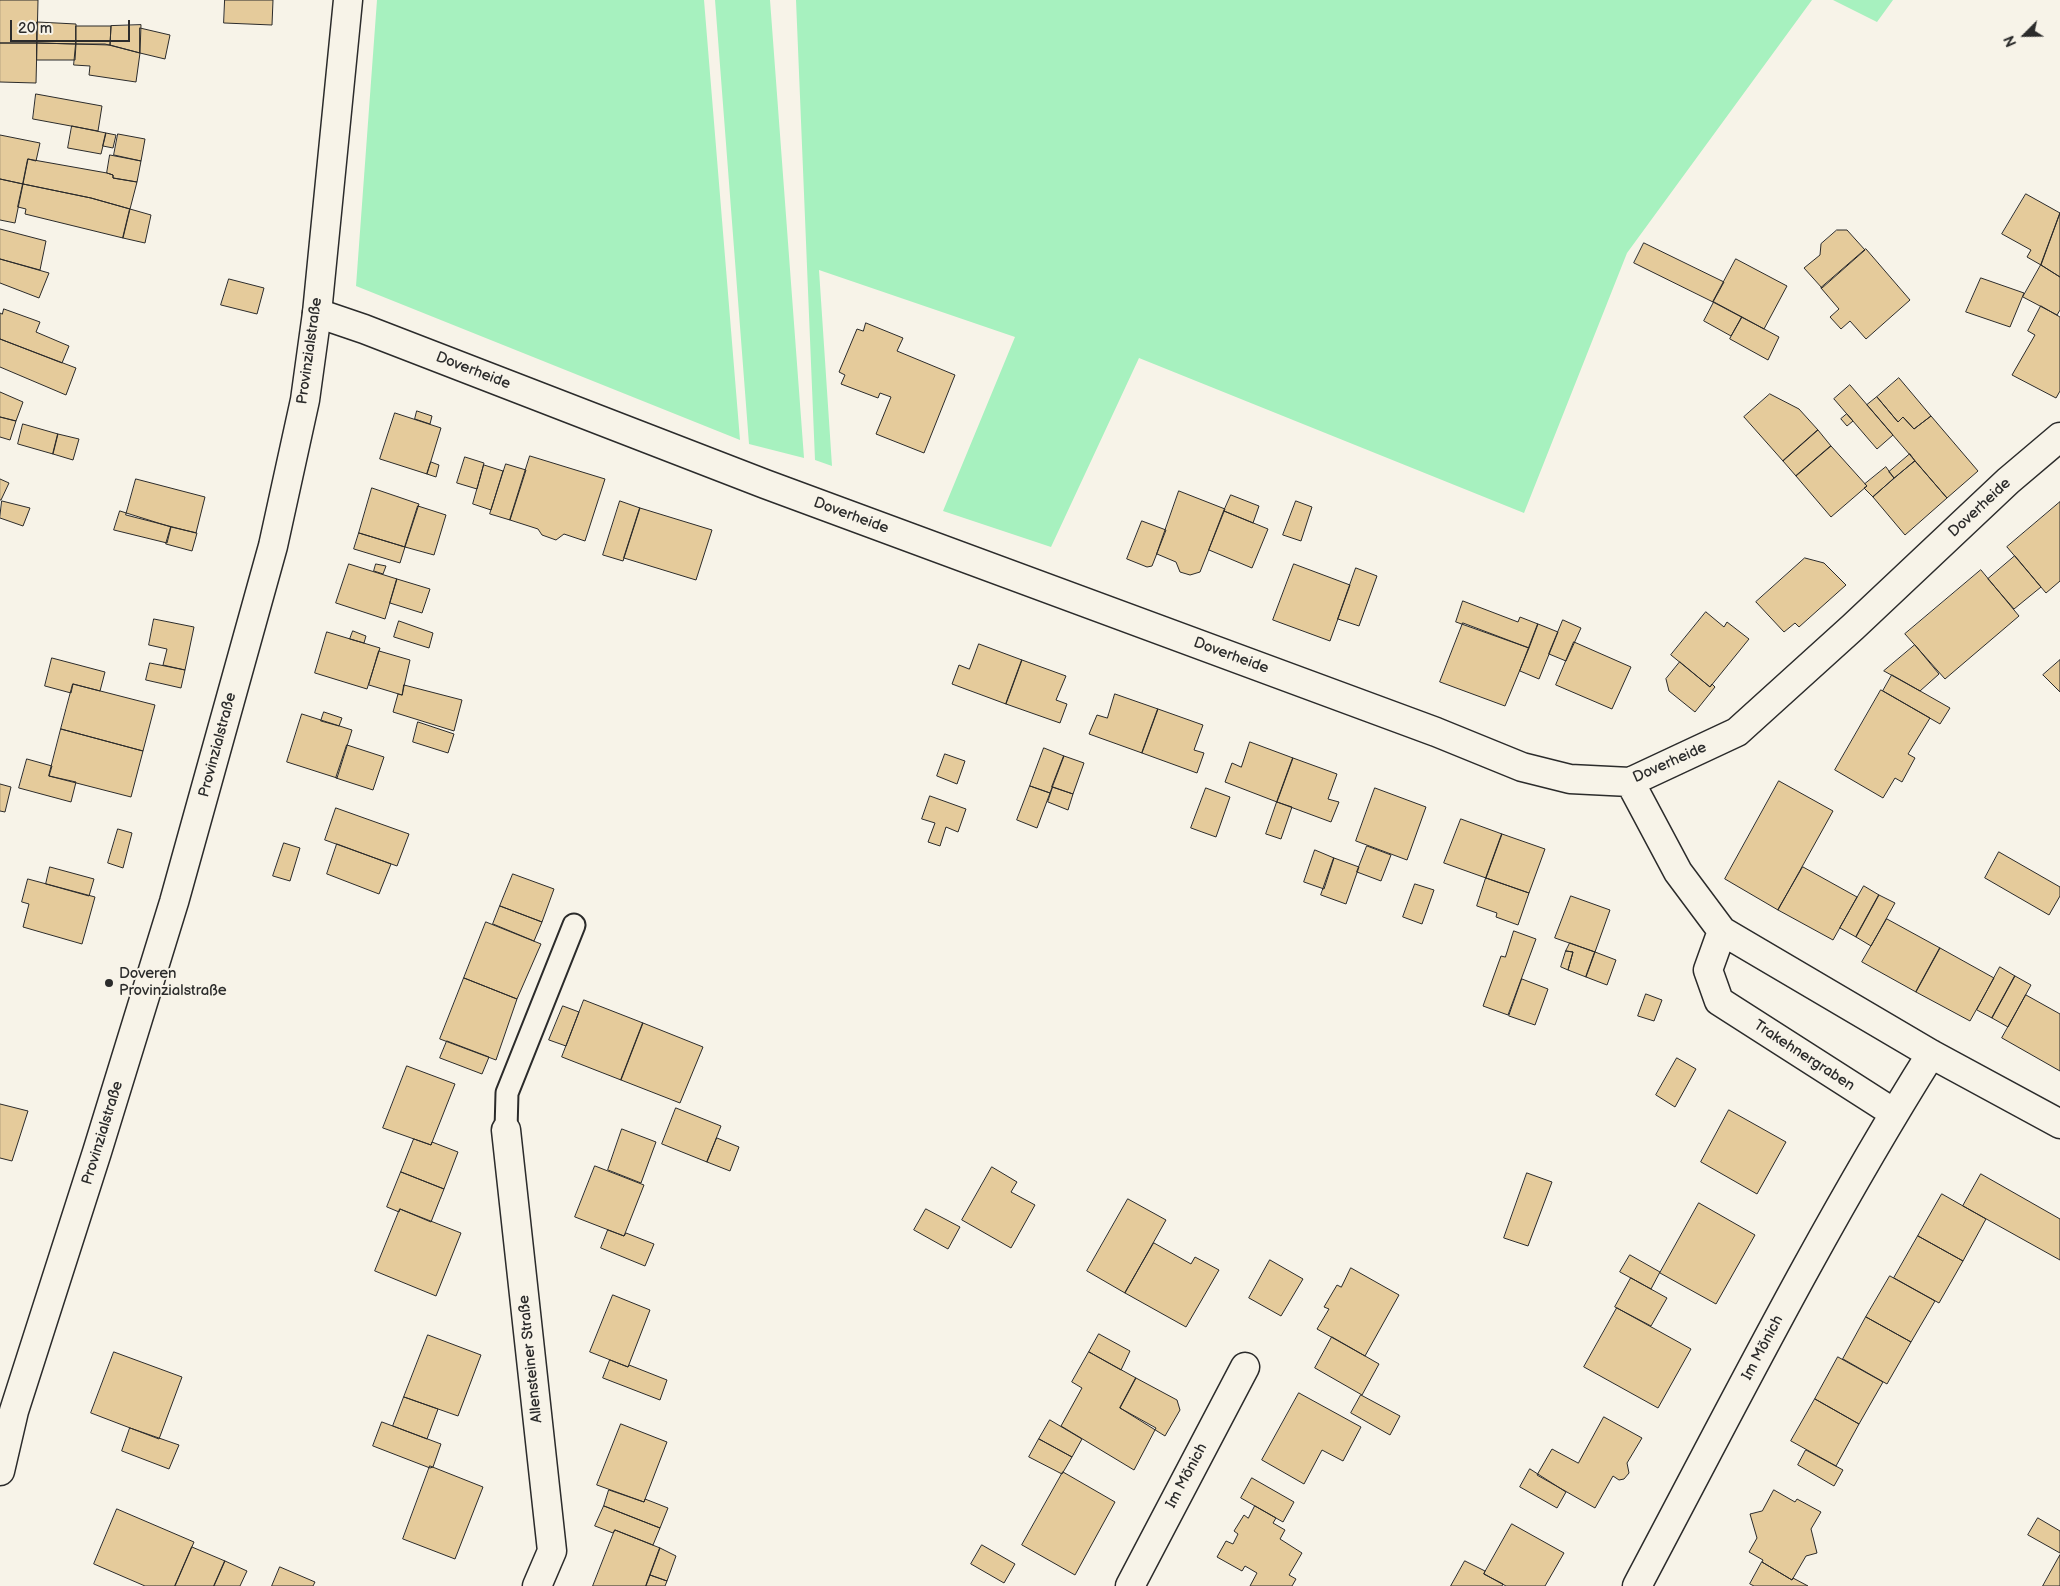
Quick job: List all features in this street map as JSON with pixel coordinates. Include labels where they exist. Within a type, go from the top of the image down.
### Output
[{"type":"street","name":"Provinzialstraße","points":[[0,1471],[14,1411],[97,1152],[174,902],[273,546],[305,400],[316,313],[348,0]]},
{"type":"street","name":"Doverheide","points":[[316,313],[364,329],[765,484],[1427,729],[1522,767],[1570,779],[1630,782],[1737,732],[1853,627],[2008,480],[2060,436]]},
{"type":"street","points":[[1630,782],[1678,872],[1722,931],[1931,1054],[2060,1124]]},
{"type":"street","name":"Trakehnergraben","points":[[1722,931],[1708,970],[1718,1001],[1894,1113]]},
{"type":"street","points":[[1894,1113],[1931,1054]]},
{"type":"street","name":"Im Mönich","points":[[1637,1586],[1810,1258],[1894,1113]]},
{"type":"street","name":"Allensteiner Straße","points":[[506,1130],[552,1551],[537,1586]]},
{"type":"street","name":"Im Mönich","points":[[1130,1586],[1245,1367]]},
{"type":"lane","points":[[506,1130],[507,1093],[574,925]]},
{"type":"green space","points":[[377,0],[704,0],[740,440],[356,286]]},
{"type":"green space","points":[[715,0],[770,0],[804,458],[749,444]]},
{"type":"green space","points":[[796,0],[1812,0],[1627,253],[1524,513],[1139,358],[1051,547],[943,511],[1015,337],[819,270],[832,466],[815,460]]},
{"type":"green space","points":[[1833,0],[1893,0],[1877,22]]},
{"type":"building","points":[[0,0],[38,0],[37,43],[0,43]]},
{"type":"building","points":[[225,0],[273,0],[272,25],[224,23]]},
{"type":"building","points":[[37,22],[76,24],[76,44],[37,43]]},
{"type":"building","points":[[141,25],[140,53],[110,45],[111,26]]},
{"type":"building","points":[[76,26],[111,26],[110,45],[76,44]]},
{"type":"building","points":[[140,28],[170,35],[165,59],[140,53]]},
{"type":"building","points":[[0,43],[37,43],[36,83],[0,82]]},
{"type":"building","points":[[37,43],[76,44],[75,60],[37,60]]},
{"type":"building","points":[[76,44],[105,44],[140,53],[136,82],[89,75],[90,66],[74,65]]},
{"type":"building","points":[[36,94],[102,106],[98,131],[33,119]]},
{"type":"building","points":[[72,126],[106,133],[101,154],[68,148]]},
{"type":"building","points":[[106,133],[116,135],[113,148],[103,146]]},
{"type":"building","points":[[118,134],[145,139],[141,161],[114,155]]},
{"type":"building","points":[[0,135],[40,143],[36,161],[28,159],[23,184],[0,179]]},
{"type":"building","points":[[110,155],[141,161],[137,182],[113,178],[113,175],[107,173]]},
{"type":"building","points":[[28,159],[107,173],[113,175],[113,178],[137,182],[130,209],[91,198],[23,184]]},
{"type":"building","points":[[0,179],[23,184],[15,223],[0,220]]},
{"type":"building","points":[[23,184],[91,198],[130,209],[123,238],[25,214],[26,209],[18,207]]},
{"type":"building","points":[[2026,194],[2060,213],[2041,265],[2027,257],[2031,250],[2002,234]]},
{"type":"building","points":[[130,209],[151,215],[145,243],[123,238]]},
{"type":"building","points":[[2060,213],[2060,277],[2041,265]]},
{"type":"building","points":[[0,229],[46,241],[40,270],[0,259]]},
{"type":"building","points":[[1837,230],[1847,230],[1865,250],[1822,288],[1804,268],[1820,255],[1821,244]]},
{"type":"building","points":[[1644,243],[1724,282],[1713,302],[1634,263]]},
{"type":"building","points":[[1866,249],[1910,300],[1866,339],[1850,321],[1841,329],[1830,317],[1839,309],[1821,288]]},
{"type":"building","points":[[0,259],[49,273],[39,298],[0,283]]},
{"type":"building","points":[[1736,259],[1787,286],[1764,329],[1713,302]]},
{"type":"building","points":[[2041,265],[2060,277],[2060,310],[2057,315],[2023,297]]},
{"type":"building","points":[[1981,278],[2024,293],[2010,327],[1966,312]]},
{"type":"building","points":[[229,279],[264,288],[257,314],[221,305]]},
{"type":"building","points":[[1714,302],[1742,317],[1731,336],[1704,321]]},
{"type":"building","points":[[2041,306],[2060,317],[2060,391],[2056,398],[2012,375],[2035,335],[2028,331]]},
{"type":"building","points":[[4,309],[40,322],[36,332],[69,346],[62,363],[0,339],[0,313],[2,314]]},
{"type":"building","points":[[1742,317],[1779,337],[1768,360],[1730,339]]},
{"type":"building","points":[[866,323],[903,338],[897,351],[955,375],[924,453],[876,434],[891,397],[880,393],[878,398],[841,384],[845,375],[839,372],[857,329],[863,331]]},
{"type":"building","points":[[0,339],[76,368],[66,395],[0,367]]},
{"type":"building","points":[[1899,378],[1931,416],[1914,429],[1903,417],[1898,422],[1877,397]]},
{"type":"building","points":[[1850,385],[1893,435],[1877,449],[1834,399]]},
{"type":"building","points":[[0,392],[23,402],[16,421],[0,417]]},
{"type":"building","points":[[1770,394],[1799,409],[1818,430],[1783,461],[1744,417]]},
{"type":"building","points":[[1877,397],[1898,422],[1903,417],[1914,429],[1931,416],[1978,471],[1947,498],[1867,405]]},
{"type":"building","points":[[417,411],[432,416],[430,424],[415,419]]},
{"type":"building","points":[[395,413],[441,428],[427,474],[380,459]]},
{"type":"building","points":[[1847,414],[1853,421],[1847,426],[1841,419]]},
{"type":"building","points":[[0,417],[16,421],[10,440],[0,437]]},
{"type":"building","points":[[23,424],[58,434],[53,454],[18,444]]},
{"type":"building","points":[[1818,430],[1831,446],[1796,476],[1783,461]]},
{"type":"building","points":[[58,434],[79,439],[73,460],[53,454]]},
{"type":"building","points":[[1831,446],[1867,486],[1831,517],[1796,476]]},
{"type":"building","points":[[1910,454],[1915,461],[1894,478],[1889,472]]},
{"type":"building","points":[[530,456],[605,479],[585,541],[564,534],[556,540],[542,535],[538,529],[510,520]]},
{"type":"building","points":[[465,457],[484,463],[477,489],[457,483]]},
{"type":"building","points":[[1915,461],[1947,498],[1905,535],[1873,497]]},
{"type":"building","points":[[431,462],[439,465],[436,477],[427,474]]},
{"type":"building","points":[[506,464],[526,470],[510,520],[490,514]]},
{"type":"building","points":[[484,465],[503,471],[491,510],[473,504]]},
{"type":"building","points":[[1886,467],[1894,478],[1873,497],[1864,488],[1867,486],[1865,484]]},
{"type":"building","points":[[0,479],[9,483],[1,500],[0,500]]},
{"type":"building","points":[[136,479],[205,497],[196,533],[126,515]]},
{"type":"building","points":[[372,488],[419,504],[405,547],[359,533]]},
{"type":"building","points":[[1179,491],[1225,509],[1200,572],[1190,575],[1180,572],[1176,562],[1157,554]]},
{"type":"building","points":[[1231,495],[1259,506],[1253,523],[1224,511]]},
{"type":"building","points":[[2,501],[30,508],[23,526],[0,518]]},
{"type":"building","points":[[620,501],[640,508],[623,561],[603,555]]},
{"type":"building","points":[[1296,501],[1312,507],[1301,541],[1283,535]]},
{"type":"building","points":[[2060,502],[2060,581],[2046,593],[2007,547]]},
{"type":"building","points":[[418,506],[446,515],[434,555],[405,547]]},
{"type":"building","points":[[640,508],[712,530],[696,580],[624,558]]},
{"type":"building","points":[[120,511],[171,527],[167,543],[114,530]]},
{"type":"building","points":[[1224,511],[1268,529],[1252,568],[1209,550]]},
{"type":"building","points":[[1142,521],[1166,530],[1152,566],[1147,567],[1127,559]]},
{"type":"building","points":[[171,527],[197,533],[192,551],[166,544]]},
{"type":"building","points":[[359,533],[405,547],[400,563],[354,549]]},
{"type":"building","points":[[2015,556],[2041,587],[2014,609],[1988,579]]},
{"type":"building","points":[[1805,558],[1824,563],[1846,585],[1799,627],[1795,623],[1784,632],[1756,602]]},
{"type":"building","points":[[349,564],[397,579],[385,619],[336,603]]},
{"type":"building","points":[[376,564],[386,566],[383,574],[374,571]]},
{"type":"building","points":[[1294,564],[1350,585],[1330,641],[1273,620]]},
{"type":"building","points":[[1356,568],[1377,576],[1359,626],[1338,619]]},
{"type":"building","points":[[1981,570],[2019,616],[1945,679],[1905,634]]},
{"type":"building","points":[[397,579],[430,589],[422,613],[390,603]]},
{"type":"building","points":[[1463,601],[1518,622],[1520,617],[1538,624],[1529,648],[1456,622]]},
{"type":"building","points":[[1706,612],[1724,627],[1727,622],[1749,639],[1710,687],[1671,655]]},
{"type":"building","points":[[154,619],[194,627],[185,670],[163,665],[167,649],[149,645]]},
{"type":"building","points":[[1563,620],[1581,628],[1566,661],[1549,654]]},
{"type":"building","points":[[399,621],[433,633],[429,648],[394,637]]},
{"type":"building","points":[[1463,623],[1529,648],[1505,706],[1440,682]]},
{"type":"building","points":[[1538,624],[1558,632],[1539,679],[1520,671]]},
{"type":"building","points":[[353,631],[366,636],[364,643],[350,639]]},
{"type":"building","points":[[327,632],[380,648],[367,689],[315,673]]},
{"type":"building","points":[[1574,642],[1631,667],[1612,709],[1556,685]]},
{"type":"building","points":[[979,644],[1022,660],[1006,704],[952,684],[959,665],[969,669]]},
{"type":"building","points":[[1915,645],[1939,674],[1920,691],[1884,671]]},
{"type":"building","points":[[379,651],[410,660],[402,695],[369,685]]},
{"type":"building","points":[[52,658],[105,672],[100,691],[73,684],[71,693],[45,686]]},
{"type":"building","points":[[1022,660],[1066,676],[1056,700],[1067,704],[1060,723],[1006,704]]},
{"type":"building","points":[[2060,660],[2060,692],[2043,675]]},
{"type":"building","points":[[1680,662],[1710,687],[1712,684],[1715,687],[1695,712],[1669,691],[1666,679]]},
{"type":"building","points":[[150,663],[185,670],[181,688],[146,680]]},
{"type":"building","points":[[1892,675],[1950,708],[1940,724],[1883,691]]},
{"type":"building","points":[[73,684],[155,705],[143,751],[61,729]]},
{"type":"building","points":[[404,685],[462,700],[454,731],[393,712],[398,694],[402,695]]},
{"type":"building","points":[[1881,690],[1930,718],[1908,754],[1915,758],[1902,782],[1895,778],[1883,798],[1835,770]]},
{"type":"building","points":[[1115,694],[1158,709],[1142,753],[1089,734],[1097,715],[1107,718]]},
{"type":"building","points":[[1158,709],[1203,725],[1194,750],[1204,753],[1197,773],[1142,753]]},
{"type":"building","points":[[324,712],[342,718],[339,726],[321,721]]},
{"type":"building","points":[[302,714],[352,730],[337,778],[287,762]]},
{"type":"building","points":[[418,722],[454,734],[448,753],[413,742]]},
{"type":"building","points":[[61,729],[143,751],[131,797],[49,776]]},
{"type":"building","points":[[1250,742],[1293,758],[1277,802],[1225,782],[1232,763],[1241,767]]},
{"type":"building","points":[[347,745],[384,757],[373,790],[336,778]]},
{"type":"building","points":[[1044,748],[1064,756],[1050,793],[1030,786]]},
{"type":"building","points":[[945,754],[965,761],[957,784],[937,776]]},
{"type":"building","points":[[1064,756],[1084,763],[1073,794],[1052,787]]},
{"type":"building","points":[[1293,758],[1337,774],[1328,799],[1339,802],[1331,822],[1277,802]]},
{"type":"building","points":[[27,759],[52,766],[49,776],[76,782],[71,802],[19,788]]},
{"type":"building","points":[[1779,781],[1833,811],[1778,910],[1725,879]]},
{"type":"building","points":[[0,784],[11,787],[5,812],[0,811]]},
{"type":"building","points":[[1030,786],[1050,793],[1037,828],[1017,820]]},
{"type":"building","points":[[1053,787],[1073,794],[1068,810],[1048,802]]},
{"type":"building","points":[[1206,788],[1230,797],[1216,837],[1191,828]]},
{"type":"building","points":[[1375,788],[1426,807],[1407,860],[1356,841]]},
{"type":"building","points":[[930,796],[966,809],[958,832],[946,827],[940,846],[928,842],[935,823],[922,819]]},
{"type":"building","points":[[1277,802],[1292,807],[1281,839],[1266,834]]},
{"type":"building","points":[[336,808],[409,834],[397,866],[325,840]]},
{"type":"building","points":[[1461,819],[1502,834],[1486,878],[1444,863]]},
{"type":"building","points":[[118,829],[132,833],[123,868],[108,863]]},
{"type":"building","points":[[1502,834],[1545,849],[1529,893],[1486,878]]},
{"type":"building","points":[[284,843],[300,848],[290,881],[273,876]]},
{"type":"building","points":[[337,844],[391,864],[379,894],[327,874]]},
{"type":"building","points":[[1367,846],[1391,855],[1381,881],[1357,872]]},
{"type":"building","points":[[1315,850],[1334,858],[1324,889],[1304,882]]},
{"type":"building","points":[[1999,852],[2060,887],[2060,896],[2049,915],[1985,878]]},
{"type":"building","points":[[1334,858],[1359,867],[1346,904],[1321,895]]},
{"type":"building","points":[[50,867],[94,879],[89,896],[46,884]]},
{"type":"building","points":[[1803,867],[1857,897],[1833,940],[1778,910]]},
{"type":"building","points":[[513,874],[554,889],[542,922],[500,906]]},
{"type":"building","points":[[1486,878],[1529,893],[1518,925],[1496,917],[1497,913],[1477,906]]},
{"type":"building","points":[[28,879],[95,897],[82,944],[23,927],[29,904],[22,902]]},
{"type":"building","points":[[1415,884],[1434,890],[1422,924],[1403,917]]},
{"type":"building","points":[[1864,886],[1879,895],[1856,937],[1840,928]]},
{"type":"building","points":[[1879,895],[1895,903],[1871,946],[1856,937]]},
{"type":"building","points":[[1571,896],[1610,910],[1595,952],[1555,938]]},
{"type":"building","points":[[500,906],[542,922],[534,941],[493,924]]},
{"type":"building","points":[[1887,919],[1940,948],[1916,992],[1862,962]]},
{"type":"building","points":[[486,922],[541,944],[517,999],[464,978]]},
{"type":"building","points":[[1514,931],[1536,939],[1508,1015],[1483,1006],[1501,956],[1505,957]]},
{"type":"building","points":[[1570,943],[1595,952],[1586,977],[1568,970],[1573,952],[1566,951]]},
{"type":"building","points":[[1940,948],[1994,978],[1970,1021],[1916,992]]},
{"type":"building","points":[[1566,951],[1573,952],[1568,970],[1561,967]]},
{"type":"building","points":[[1595,952],[1616,960],[1607,985],[1586,977]]},
{"type":"building","points":[[2000,967],[2015,976],[1992,1018],[1977,1010]]},
{"type":"building","points":[[2015,976],[2031,985],[2008,1027],[1992,1018]]},
{"type":"building","points":[[464,978],[517,999],[496,1060],[440,1039]]},
{"type":"building","points":[[1522,979],[1548,989],[1535,1025],[1509,1016]]},
{"type":"building","points":[[1646,994],[1662,1000],[1654,1021],[1638,1016]]},
{"type":"building","points":[[2026,995],[2060,1014],[2060,1071],[2002,1038]]},
{"type":"building","points":[[584,1000],[643,1023],[621,1080],[562,1057]]},
{"type":"building","points":[[563,1006],[579,1012],[566,1046],[549,1040]]},
{"type":"building","points":[[643,1023],[703,1047],[680,1103],[621,1080]]},
{"type":"building","points":[[447,1041],[489,1057],[482,1074],[440,1058]]},
{"type":"building","points":[[1677,1058],[1696,1069],[1675,1107],[1656,1095]]},
{"type":"building","points":[[407,1066],[455,1084],[431,1145],[383,1128]]},
{"type":"building","points":[[0,1104],[28,1111],[12,1161],[0,1158]]},
{"type":"building","points":[[676,1108],[721,1126],[707,1162],[662,1144]]},
{"type":"building","points":[[1729,1110],[1786,1142],[1757,1194],[1701,1162]]},
{"type":"building","points":[[622,1129],[656,1142],[641,1183],[608,1170]]},
{"type":"building","points":[[717,1138],[739,1147],[730,1171],[707,1162]]},
{"type":"building","points":[[414,1139],[431,1145],[432,1142],[458,1152],[444,1189],[401,1172]]},
{"type":"building","points":[[595,1166],[644,1185],[624,1236],[575,1217]]},
{"type":"building","points":[[992,1167],[1017,1182],[1011,1192],[1035,1205],[1011,1248],[962,1220]]},
{"type":"building","points":[[401,1172],[444,1189],[431,1222],[400,1209],[399,1212],[387,1207]]},
{"type":"building","points":[[1527,1173],[1552,1182],[1528,1246],[1504,1238]]},
{"type":"building","points":[[1981,1174],[2060,1219],[2060,1260],[1963,1206]]},
{"type":"building","points":[[1942,1194],[1986,1219],[1963,1261],[1918,1236]]},
{"type":"building","points":[[1128,1199],[1166,1220],[1125,1293],[1087,1271]]},
{"type":"building","points":[[1699,1203],[1755,1235],[1716,1304],[1660,1273]]},
{"type":"building","points":[[400,1209],[461,1233],[436,1296],[375,1271]]},
{"type":"building","points":[[926,1209],[960,1227],[948,1249],[914,1230]]},
{"type":"building","points":[[608,1230],[624,1236],[626,1233],[654,1244],[645,1266],[601,1248]]},
{"type":"building","points":[[1918,1236],[1963,1261],[1939,1303],[1894,1278]]},
{"type":"building","points":[[1154,1243],[1191,1264],[1195,1257],[1219,1270],[1186,1327],[1125,1293]]},
{"type":"building","points":[[1630,1255],[1660,1272],[1651,1289],[1620,1272]]},
{"type":"building","points":[[1270,1260],[1303,1279],[1281,1316],[1249,1298]]},
{"type":"building","points":[[1351,1268],[1399,1295],[1365,1356],[1317,1329],[1329,1309],[1324,1307],[1337,1285],[1341,1287]]},
{"type":"building","points":[[1890,1276],[1935,1301],[1911,1342],[1866,1317]]},
{"type":"building","points":[[1631,1278],[1667,1298],[1651,1326],[1615,1307]]},
{"type":"building","points":[[613,1295],[650,1310],[628,1367],[590,1352]]},
{"type":"building","points":[[1617,1308],[1691,1349],[1658,1408],[1584,1367]]},
{"type":"building","points":[[1866,1317],[1911,1342],[1887,1384],[1843,1359]]},
{"type":"building","points":[[1099,1334],[1130,1351],[1121,1370],[1089,1352]]},
{"type":"building","points":[[428,1335],[481,1355],[458,1416],[404,1397]]},
{"type":"building","points":[[1332,1337],[1379,1364],[1362,1395],[1315,1368]]},
{"type":"building","points":[[114,1352],[182,1377],[159,1439],[91,1413]]},
{"type":"building","points":[[1089,1352],[1136,1378],[1120,1408],[1156,1428],[1134,1470],[1061,1426],[1082,1388],[1072,1382]]},
{"type":"building","points":[[1838,1357],[1883,1382],[1859,1424],[1815,1399]]},
{"type":"building","points":[[610,1360],[628,1367],[629,1365],[667,1380],[660,1400],[603,1378]]},
{"type":"building","points":[[1136,1378],[1177,1400],[1180,1410],[1165,1436],[1120,1408]]},
{"type":"building","points":[[1299,1393],[1361,1427],[1343,1461],[1322,1450],[1304,1484],[1262,1460]]},
{"type":"building","points":[[1361,1395],[1400,1416],[1390,1435],[1351,1413]]},
{"type":"building","points":[[404,1397],[438,1409],[427,1439],[393,1426]]},
{"type":"building","points":[[1815,1399],[1859,1424],[1836,1466],[1791,1441]]},
{"type":"building","points":[[1604,1417],[1642,1438],[1627,1463],[1629,1473],[1624,1479],[1619,1480],[1613,1476],[1595,1508],[1537,1475],[1552,1449],[1578,1463]]},
{"type":"building","points":[[1050,1420],[1082,1439],[1072,1457],[1039,1439]]},
{"type":"building","points":[[382,1422],[441,1444],[433,1467],[430,1468],[373,1446]]},
{"type":"building","points":[[621,1424],[667,1442],[644,1502],[597,1485]]},
{"type":"building","points":[[130,1428],[179,1445],[169,1469],[122,1451]]},
{"type":"building","points":[[1039,1439],[1072,1457],[1062,1474],[1029,1457]]},
{"type":"building","points":[[1806,1450],[1843,1470],[1834,1486],[1798,1465]]},
{"type":"building","points":[[430,1466],[483,1487],[455,1559],[403,1539]]},
{"type":"building","points":[[1530,1469],[1566,1492],[1557,1508],[1520,1487]]},
{"type":"building","points":[[1063,1472],[1115,1502],[1075,1575],[1022,1545]]},
{"type":"building","points":[[1252,1478],[1294,1502],[1283,1522],[1241,1498]]},
{"type":"building","points":[[609,1490],[644,1502],[645,1499],[668,1508],[660,1528],[604,1506]]},
{"type":"building","points":[[1774,1490],[1795,1502],[1797,1499],[1821,1512],[1811,1529],[1817,1553],[1806,1556],[1792,1580],[1749,1552],[1757,1538],[1750,1514],[1762,1511]]},
{"type":"building","points":[[604,1506],[660,1528],[653,1545],[615,1530],[613,1533],[595,1526]]},
{"type":"building","points":[[1255,1506],[1276,1518],[1273,1523],[1285,1530],[1280,1539],[1302,1553],[1289,1575],[1296,1579],[1292,1586],[1250,1586],[1257,1573],[1245,1566],[1242,1571],[1217,1557],[1226,1541],[1233,1544],[1238,1534],[1234,1531],[1244,1515],[1248,1518]]},
{"type":"building","points":[[117,1509],[194,1542],[175,1586],[145,1586],[94,1564]]},
{"type":"building","points":[[2038,1518],[2060,1531],[2060,1553],[2028,1535]]},
{"type":"building","points":[[1512,1524],[1564,1553],[1545,1586],[1506,1586],[1484,1574]]},
{"type":"building","points":[[615,1530],[660,1548],[646,1586],[593,1586]]},
{"type":"building","points":[[982,1545],[1015,1564],[1004,1583],[971,1564]]},
{"type":"building","points":[[192,1547],[225,1561],[214,1586],[175,1586]]},
{"type":"building","points":[[660,1548],[676,1556],[667,1581],[650,1575]]},
{"type":"building","points":[[2060,1555],[2060,1586],[2043,1586]]},
{"type":"building","points":[[225,1561],[247,1571],[240,1586],[214,1586]]},
{"type":"building","points":[[1465,1561],[1485,1571],[1484,1574],[1503,1584],[1502,1586],[1451,1586]]},
{"type":"building","points":[[1762,1562],[1792,1580],[1793,1578],[1808,1586],[1754,1586],[1750,1584]]},
{"type":"building","points":[[280,1567],[315,1582],[313,1586],[272,1586]]},
{"type":"building","points":[[650,1575],[667,1581],[665,1586],[646,1586]]},
{"type":"place","name":"Doveren Provinzialstraße","points":[[109,983]]}]
